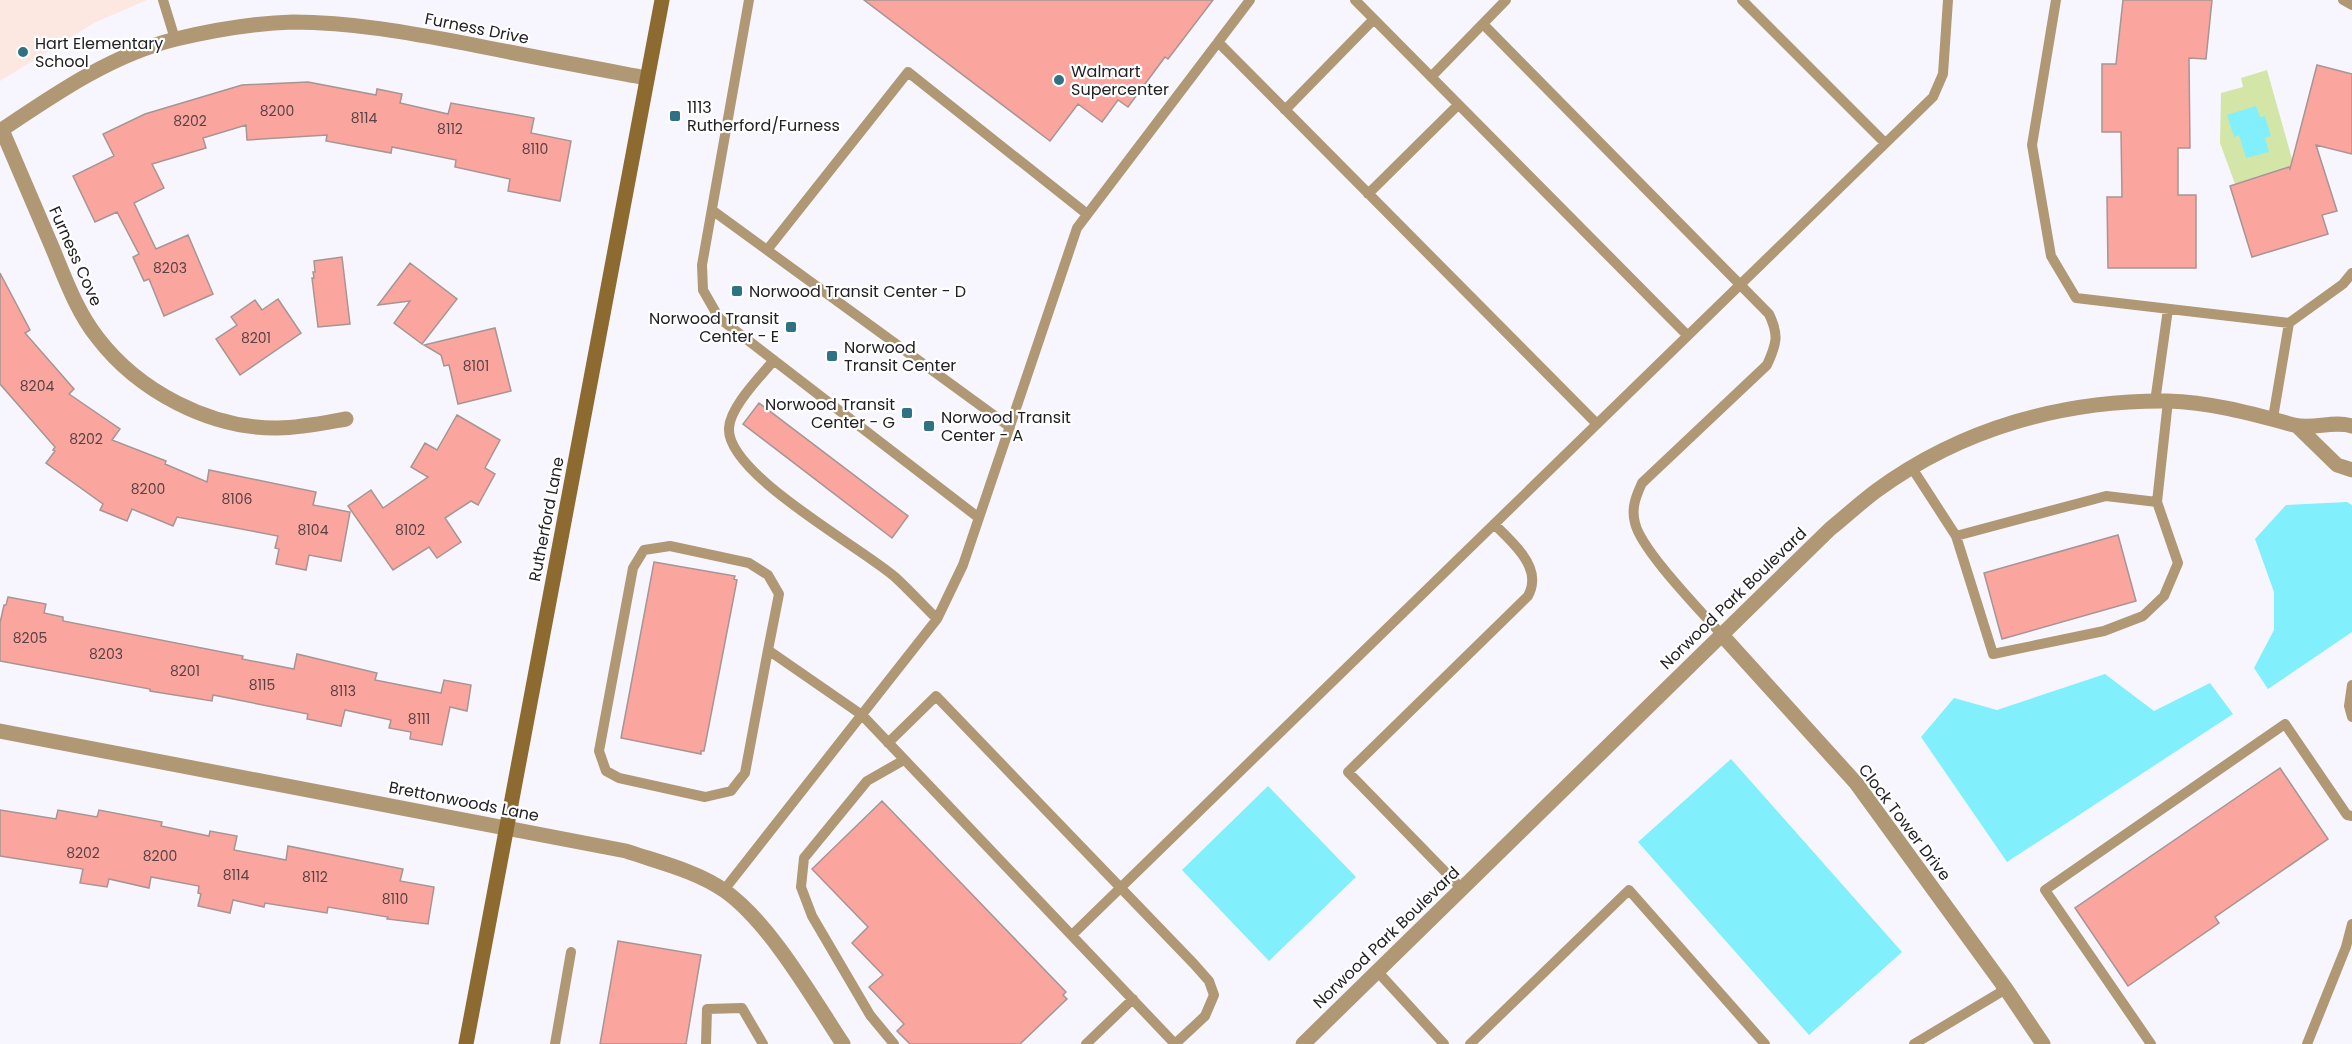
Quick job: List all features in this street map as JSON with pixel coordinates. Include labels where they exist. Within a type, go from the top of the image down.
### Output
[{"type":"street","name":"Rutherford Lane","points":[[466,1044],[662,0]]},
{"type":"street","name":"Furness Drive","points":[[1,130],[88,74],[131,54],[175,39],[242,27],[292,22],[342,24],[414,34],[647,78]]},
{"type":"street","name":"Furness Cove","points":[[1,130],[76,303],[96,336],[133,373],[160,394],[213,418],[276,428],[300,427],[346,419]]},
{"type":"street","name":"Norwood Park Boulevard","points":[[1303,1044],[1830,529],[1876,491],[1912,468],[1966,439],[2011,422],[2061,409],[2116,402],[2162,402],[2217,407],[2273,418],[2297,426],[2341,423],[2352,426]]},
{"type":"street","name":"Norwood Park Boulevard","points":[[2297,426],[2337,465],[2352,470]]},
{"type":"street","name":"Clock Tower Drive","points":[[1721,634],[1856,783],[2006,988],[2043,1044]]},
{"type":"street","name":"Brettonwoods Lane","points":[[0,731],[626,851],[691,874],[724,890],[759,923],[843,1044]]},
{"type":"lane","points":[[163,0],[175,39]]},
{"type":"lane","points":[[749,0],[702,265],[703,290],[719,318],[979,518]]},
{"type":"lane","points":[[724,890],[937,619],[963,565],[1077,228],[1250,0]]},
{"type":"lane","points":[[1355,0],[1687,335]]},
{"type":"lane","points":[[1431,76],[1506,0]]},
{"type":"lane","points":[[1742,0],[1885,143]]},
{"type":"lane","points":[[1072,935],[1933,98],[1943,74],[1948,0]]},
{"type":"lane","points":[[2056,0],[2032,145],[2051,256],[2076,298],[2289,323],[2343,284],[2352,273]]},
{"type":"lane","points":[[2343,0],[2352,5]]},
{"type":"lane","points":[[1284,110],[1374,19]]},
{"type":"lane","points":[[1483,24],[1769,314],[1777,331],[1775,348],[1767,365],[1642,483],[1633,502],[1635,524],[1646,546],[1721,634]]},
{"type":"lane","points":[[1218,42],[1597,424]]},
{"type":"lane","points":[[767,250],[908,72],[1087,214]]},
{"type":"lane","points":[[1368,194],[1458,105]]},
{"type":"lane","points":[[712,210],[1010,428]]},
{"type":"lane","points":[[1912,468],[1956,536],[1993,654],[2104,631],[2143,616],[2164,596],[2178,564],[2157,502],[2168,309]]},
{"type":"lane","points":[[2273,418],[2289,323]]},
{"type":"lane","points":[[774,360],[732,415],[729,429],[732,447],[748,466],[789,503],[894,577],[937,619]]},
{"type":"lane","points":[[1956,536],[2106,496],[2157,502]]},
{"type":"lane","points":[[1461,888],[1348,772],[1528,596],[1533,581],[1527,562],[1516,545],[1494,524]]},
{"type":"lane","points":[[670,546],[749,562],[768,575],[779,594],[768,650],[745,773],[731,791],[705,797],[619,778],[606,771],[599,751],[633,568],[644,550],[670,546]]},
{"type":"lane","points":[[768,650],[862,715],[888,743],[904,760],[1175,1044],[1205,1016],[1214,995],[1209,981],[936,696],[888,743]]},
{"type":"lane","points":[[2352,685],[2349,706],[2352,717]]},
{"type":"lane","points":[[2151,1044],[2045,890],[2285,724],[2347,815],[2352,816]]},
{"type":"lane","points":[[894,1044],[870,1015],[812,916],[801,887],[804,858],[867,781],[904,760]]},
{"type":"lane","points":[[1470,1044],[1629,890],[1765,1044]]},
{"type":"lane","points":[[2307,1044],[2349,948],[2352,924]]},
{"type":"lane","points":[[555,1044],[571,952]]},
{"type":"lane","points":[[1377,971],[1444,1044]]},
{"type":"lane","points":[[1914,1044],[2006,988]]},
{"type":"lane","points":[[1086,1044],[1132,999]]},
{"type":"lane","points":[[706,1044],[707,1009],[742,1008],[763,1044]]},
{"type":"shaded area","name":"Hart Elementary School","points":[[0,0],[147,0],[94,23],[0,81]]},
{"type":"green space","points":[[2267,70],[2294,166],[2235,184],[2220,143],[2221,93],[2243,87],[2241,78]]},
{"type":"water","points":[[2256,106],[2260,117],[2265,116],[2271,136],[2265,138],[2269,152],[2246,158],[2239,135],[2234,137],[2227,115]]},
{"type":"water","points":[[2347,502],[2352,505],[2352,632],[2268,689],[2254,668],[2274,630],[2274,592],[2255,539],[2286,505]]},
{"type":"water","points":[[2105,674],[2154,711],[2210,683],[2233,714],[2007,862],[1921,737],[1954,698],[1997,710]]},
{"type":"water","points":[[1731,759],[1902,952],[1809,1035],[1638,842]]},
{"type":"water","points":[[1268,786],[1356,877],[1269,961],[1182,870]]},
{"type":"building","name":"Walmart Supercenter","points":[[864,0],[1213,0],[1168,59],[1165,57],[1128,107],[1118,100],[1102,122],[1078,104],[1050,141]]},
{"type":"building","points":[[2123,0],[2212,0],[2206,59],[2189,58],[2190,148],[2178,148],[2178,195],[2196,195],[2196,268],[2108,268],[2107,197],[2122,197],[2121,132],[2102,132],[2102,64],[2116,64]]},
{"type":"building","points":[[2317,65],[2352,74],[2352,154],[2316,145],[2337,211],[2322,215],[2328,234],[2252,257],[2230,186],[2289,167],[2290,169]]},
{"type":"building","points":[[308,82],[376,95],[377,89],[402,94],[400,103],[448,114],[451,103],[534,118],[531,133],[571,141],[560,201],[508,191],[510,179],[455,167],[456,160],[392,147],[391,153],[326,141],[327,135],[247,140],[246,125],[203,138],[206,148],[152,164],[164,188],[134,203],[156,249],[188,235],[213,294],[164,316],[149,279],[144,281],[133,257],[139,254],[117,212],[95,222],[73,176],[114,156],[103,134],[145,114],[242,85]]},
{"type":"building","points":[[342,257],[350,324],[318,327],[312,278],[315,272],[314,261]]},
{"type":"building","points":[[410,263],[457,299],[422,344],[394,323],[410,301],[378,305]]},
{"type":"building","points":[[0,273],[30,330],[25,333],[74,389],[69,394],[120,429],[112,440],[166,461],[165,464],[207,482],[209,470],[316,492],[313,505],[350,512],[341,561],[309,555],[306,570],[276,564],[279,549],[275,548],[278,536],[177,517],[173,526],[132,509],[127,521],[100,510],[103,504],[46,463],[55,451],[53,450],[55,447],[0,384]]},
{"type":"building","points":[[278,299],[301,333],[240,375],[216,339],[237,325],[231,317],[255,300],[262,310]]},
{"type":"building","points":[[495,328],[511,391],[458,404],[449,365],[444,366],[441,355],[424,345]]},
{"type":"building","points":[[759,403],[908,516],[892,538],[743,424]]},
{"type":"building","points":[[457,415],[500,440],[485,468],[495,474],[478,505],[471,501],[445,518],[461,542],[437,558],[429,547],[393,570],[348,506],[371,490],[383,508],[428,477],[411,467],[425,443],[437,450]]},
{"type":"building","points":[[2118,535],[2136,601],[2002,639],[1984,573]]},
{"type":"building","points":[[654,562],[735,576],[734,579],[737,580],[704,751],[701,751],[701,754],[621,738]]},
{"type":"building","points":[[8,597],[46,604],[44,613],[63,617],[63,621],[243,656],[242,659],[294,669],[297,654],[377,673],[375,680],[441,693],[444,680],[471,685],[467,711],[450,707],[442,745],[410,739],[411,732],[389,728],[391,720],[345,710],[341,726],[307,719],[308,714],[213,695],[212,701],[0,661],[0,623]]},
{"type":"building","points":[[2280,768],[2328,839],[2215,917],[2219,923],[2128,986],[2075,908]]},
{"type":"building","points":[[882,801],[1066,992],[1063,995],[1067,999],[1020,1044],[910,1044],[897,1031],[904,1024],[869,987],[883,975],[852,943],[868,927],[812,869]]},
{"type":"building","points":[[0,810],[56,819],[58,810],[97,817],[99,810],[162,822],[161,826],[209,836],[210,831],[237,836],[234,850],[286,860],[288,846],[403,869],[400,881],[434,887],[428,924],[387,919],[388,917],[328,907],[327,913],[265,903],[264,907],[233,900],[230,913],[198,906],[201,894],[198,893],[199,886],[151,877],[149,888],[109,879],[107,887],[80,883],[83,869],[0,856]]},
{"type":"building","points":[[618,941],[701,955],[686,1044],[600,1044]]},
{"type":"place","name":"Hart Elementary School","points":[[23,52]]},
{"type":"place","name":"Walmart Supercenter","points":[[1059,80]]},
{"type":"place","name":"1113 Rutherford/Furness","points":[[675,116]]},
{"type":"place","name":"Norwood Transit Center - D","points":[[737,291]]},
{"type":"place","name":"Norwood Transit Center - E","points":[[791,327]]},
{"type":"place","name":"Norwood Transit Center","points":[[832,356]]},
{"type":"place","name":"Norwood Transit Center - G","points":[[907,413]]},
{"type":"place","name":"Norwood Transit Center - A","points":[[929,426]]}]
